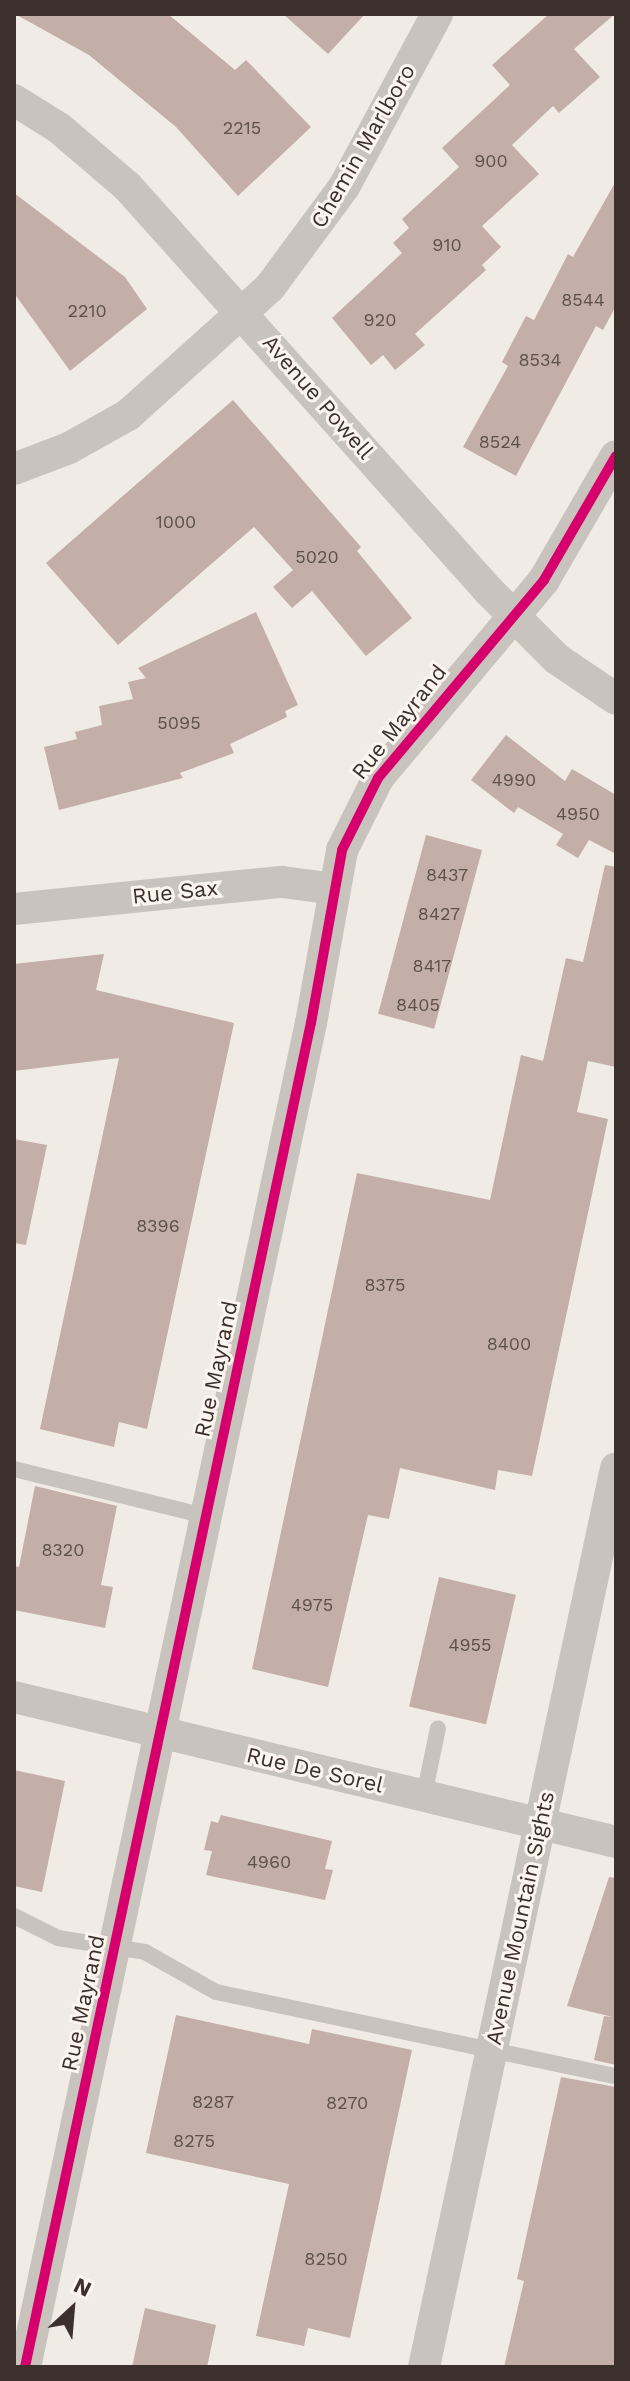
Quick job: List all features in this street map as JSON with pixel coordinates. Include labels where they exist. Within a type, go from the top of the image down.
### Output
[{"type":"street","name":"Chemin Marlboro","points":[[14,469],[79,443],[128,415],[244,313],[301,249],[338,197],[437,14]]},
{"type":"street","name":"Avenue Powell","points":[[14,100],[59,128],[127,186],[513,615],[557,659],[616,699]]},
{"type":"street","name":"Rue Mayrand","points":[[25,2367],[348,833],[368,792],[551,569],[616,456]]},
{"type":"street","name":"Rue Sax","points":[[14,909],[282,882],[335,889]]},
{"type":"street","name":"Avenue Mountain Sights","points":[[424,2367],[616,1468]]},
{"type":"street","name":"Rue De Sorel","points":[[14,1697],[616,1842]]},
{"type":"lane","points":[[14,1469],[205,1516]]},
{"type":"lane","points":[[424,1796],[438,1728]]},
{"type":"lane","points":[[14,1916],[58,1938],[154,1956],[216,1992],[616,2076]]},
{"type":"building","points":[[15,14],[168,14],[235,70],[246,60],[311,127],[238,196],[176,127],[89,55]]},
{"type":"building","points":[[283,14],[365,14],[328,54]]},
{"type":"building","points":[[549,14],[615,14],[574,49],[600,77],[559,113],[553,106],[512,145],[539,174],[482,226],[501,247],[482,265],[486,270],[415,334],[425,345],[395,370],[383,355],[371,365],[332,318],[402,253],[393,243],[409,228],[402,219],[459,167],[442,148],[510,85],[492,65]]},
{"type":"building","points":[[616,181],[616,306],[603,330],[596,326],[516,476],[463,447],[508,366],[502,362],[526,316],[534,320],[568,254],[573,257]]},
{"type":"building","points":[[14,193],[125,277],[147,309],[70,371],[14,293]]},
{"type":"building","points":[[233,400],[361,547],[357,551],[412,618],[366,656],[312,591],[292,608],[273,587],[293,570],[254,527],[118,645],[46,563]]},
{"type":"building","points":[[256,612],[298,705],[285,711],[287,717],[230,744],[234,753],[180,773],[183,778],[59,810],[44,747],[77,739],[75,732],[102,725],[99,706],[133,699],[128,682],[146,678],[138,668]]},
{"type":"building","points":[[506,735],[565,781],[572,769],[616,795],[616,854],[589,840],[578,858],[556,845],[563,834],[518,807],[514,813],[471,780]]},
{"type":"building","points":[[426,835],[482,850],[434,1029],[378,1014]]},
{"type":"building","points":[[605,865],[616,867],[616,1067],[588,1061],[577,1112],[608,1119],[532,1476],[498,1470],[495,1490],[400,1468],[389,1519],[368,1515],[328,1687],[252,1669],[357,1173],[490,1200],[521,1055],[543,1061],[566,958],[583,962]]},
{"type":"building","points":[[104,954],[96,990],[234,1023],[147,1429],[119,1422],[114,1447],[40,1429],[119,1058],[14,1071],[14,964]]},
{"type":"building","points":[[14,1139],[47,1145],[26,1245],[14,1243]]},
{"type":"building","points":[[35,1486],[117,1506],[101,1585],[113,1587],[105,1628],[14,1610],[14,1566],[19,1567]]},
{"type":"building","points":[[439,1577],[516,1595],[486,1724],[409,1707]]},
{"type":"building","points":[[14,1770],[65,1781],[42,1892],[14,1886]]},
{"type":"building","points":[[221,1815],[332,1841],[325,1869],[333,1870],[325,1900],[206,1875],[212,1851],[204,1850],[211,1821],[218,1823]]},
{"type":"building","points":[[609,1877],[616,1878],[616,2065],[594,2060],[604,2016],[613,2017],[567,2006]]},
{"type":"building","points":[[176,2015],[309,2044],[312,2029],[412,2050],[350,2338],[308,2328],[304,2346],[256,2336],[289,2184],[146,2153]]},
{"type":"building","points":[[561,2077],[616,2087],[616,2367],[504,2367],[524,2281],[517,2279]]},
{"type":"building","points":[[145,2308],[216,2325],[207,2367],[132,2367]]},
{"type":"cycle path","points":[[25,2367],[311,1023],[342,850],[378,778],[544,580],[616,456]]}]
